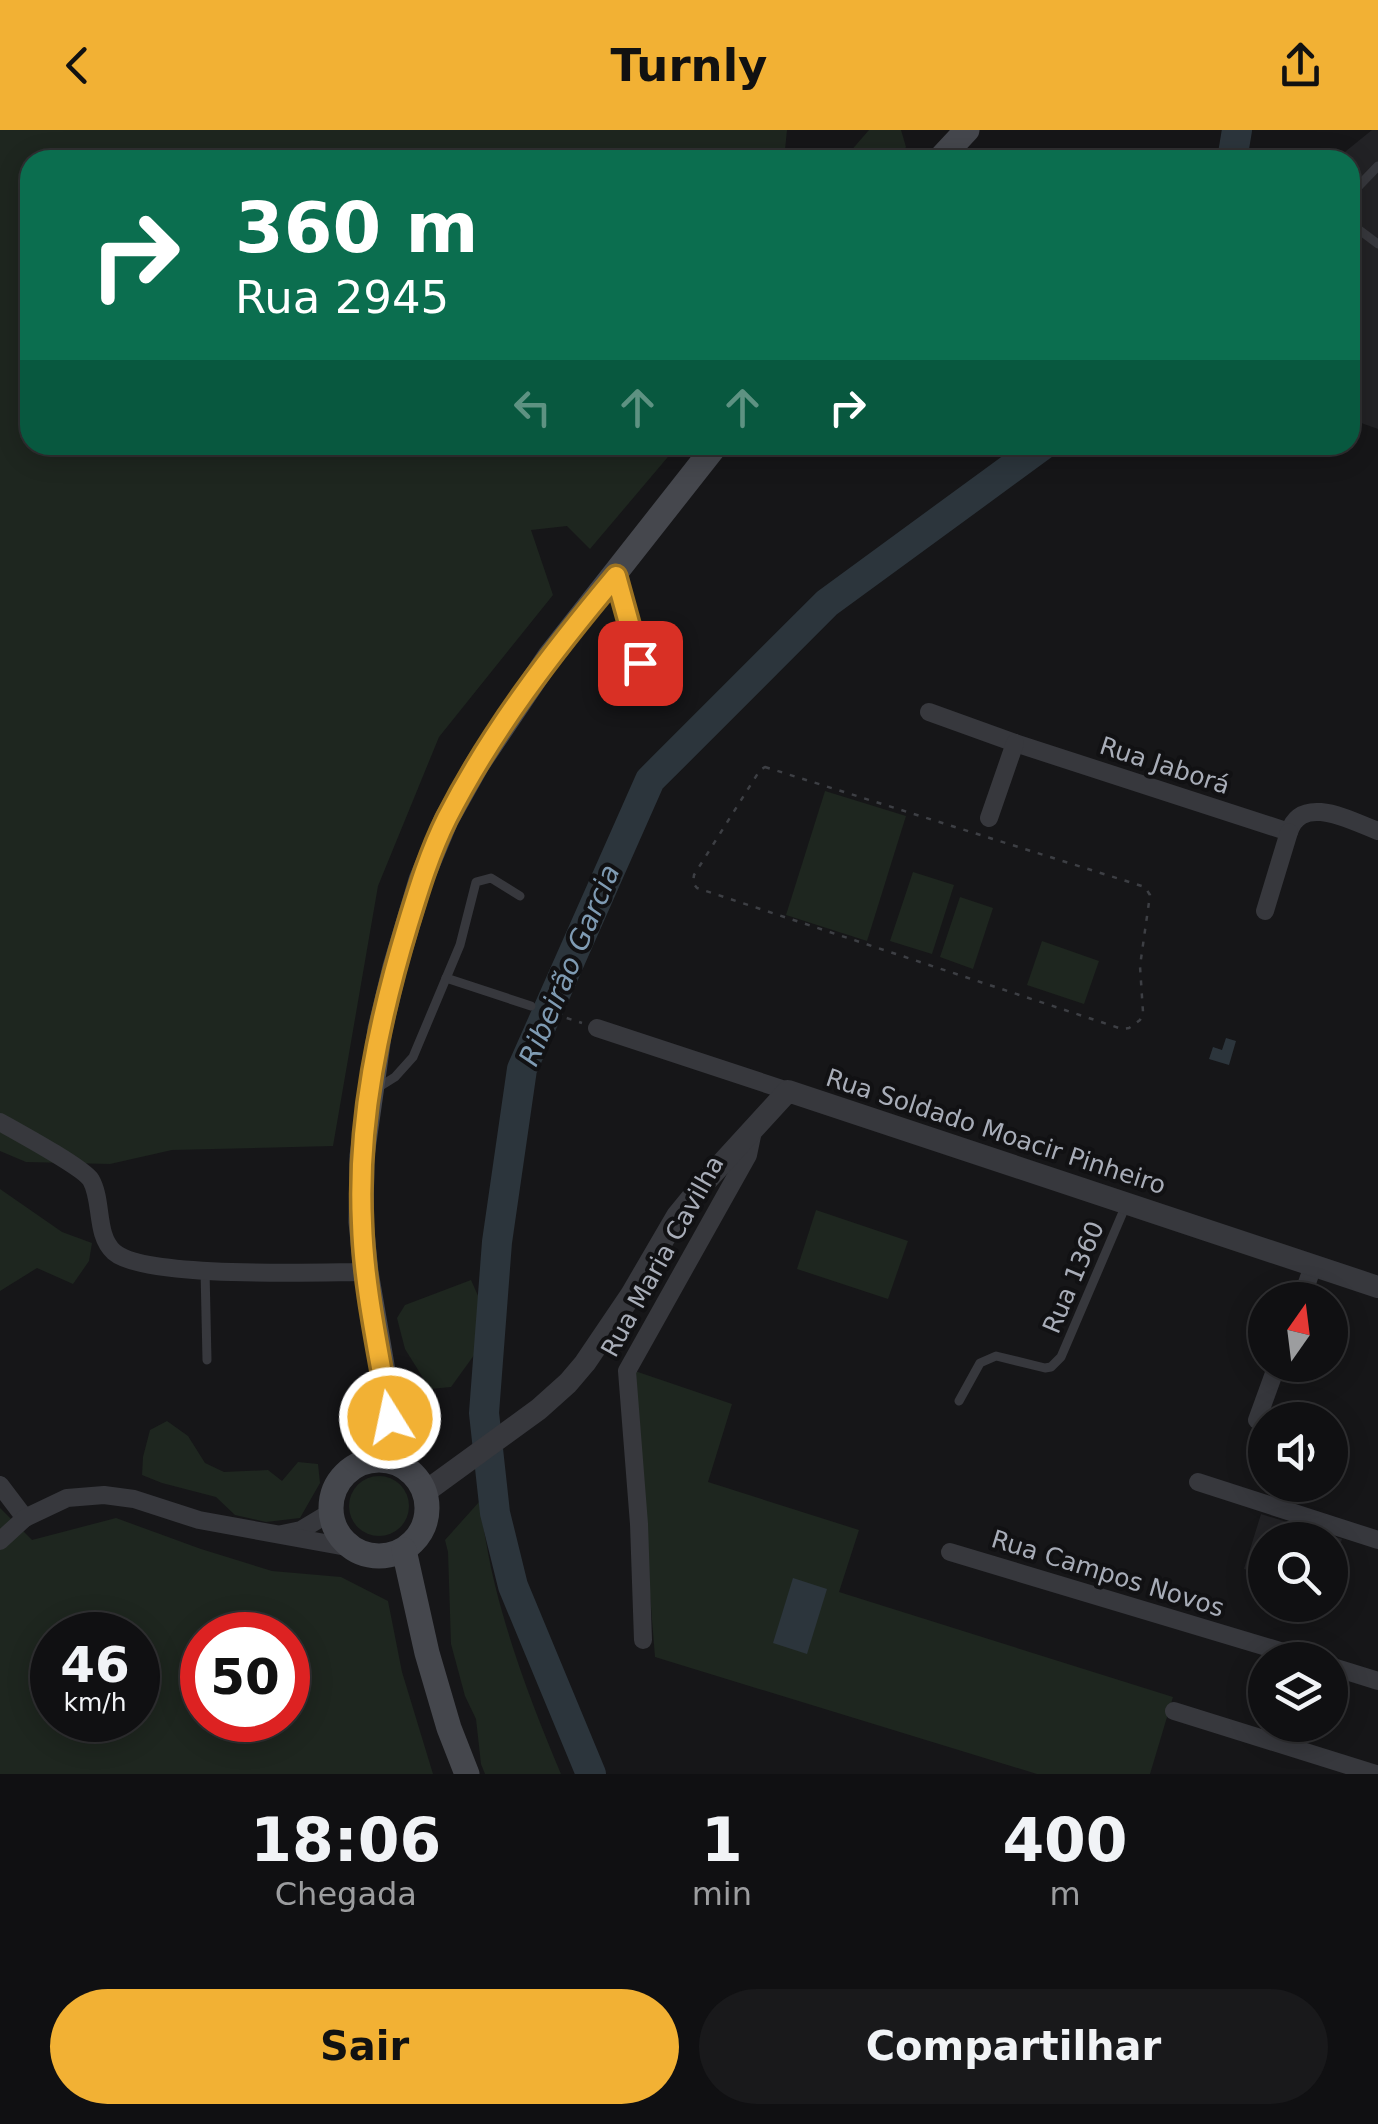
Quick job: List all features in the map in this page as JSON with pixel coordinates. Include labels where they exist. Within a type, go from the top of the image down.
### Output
[{"type":"main road","points":[[948,150],[967,130]]},
{"type":"main road","points":[[398,1464],[366,1272],[362,1156],[380,1029],[421,880],[446,820],[478,763],[550,656],[708,455]]},
{"type":"main road","points":[[363,1462],[374,1440],[386,1395]]},
{"type":"main road","points":[[381,1460],[398,1464],[415,1475],[425,1492],[427,1518],[422,1531],[404,1550],[378,1556],[360,1552],[337,1532],[331,1512],[334,1491],[341,1478],[363,1462],[381,1460]]},
{"type":"main road","points":[[404,1550],[427,1653],[467,1774]]},
{"type":"street","points":[[616,576],[640,663]]},
{"type":"street","name":"Rua Jaborá","points":[[929,712],[1289,832]]},
{"type":"street","points":[[989,818],[1015,743]]},
{"type":"street","points":[[1265,911],[1293,819],[1314,811],[1378,830]]},
{"type":"street","name":"Rua Soldado Moacir Pinheiro","points":[[597,1028],[1378,1287]]},
{"type":"street","name":"Rua Maria Cavilha","points":[[644,1640],[627,1371],[748,1155],[753,1131],[788,1091]]},
{"type":"street","points":[[0,1122],[86,1174],[112,1250],[139,1264],[206,1270],[366,1272]]},
{"type":"street","points":[[425,1492],[539,1409],[568,1383],[631,1295],[677,1216],[753,1131]]},
{"type":"street","points":[[1307,1282],[1313,1266]]},
{"type":"street","points":[[1198,1482],[1378,1540]]},
{"type":"street","points":[[0,1485],[25,1518]]},
{"type":"street","points":[[0,1541],[25,1518],[67,1498],[104,1495],[134,1498],[199,1520],[352,1548]]},
{"type":"street","points":[[277,1535],[301,1530],[331,1512]]},
{"type":"street","name":"Rua Campos Novos","points":[[950,1552],[1250,1642]]},
{"type":"street","points":[[1348,1671],[1378,1680]]},
{"type":"street","points":[[1174,1711],[1376,1774]]},
{"type":"lane","points":[[1360,185],[1378,166]]},
{"type":"lane","points":[[370,1092],[396,1078],[413,1058],[460,945],[476,882],[491,878],[520,896]]},
{"type":"lane","points":[[446,978],[531,1006]]},
{"type":"lane","name":"Rua 1360","points":[[959,1401],[980,1363],[996,1356],[1045,1368],[1060,1357],[1127,1203]]},
{"type":"lane","points":[[206,1270],[207,1360]]},
{"type":"path","points":[[770,768],[1145,887],[1150,895],[1140,966],[1143,1012],[1140,1020],[1122,1029],[697,888],[694,876],[760,770],[770,768]]},
{"type":"path","points":[[531,1006],[597,1028]]},
{"type":"shaded area","points":[[0,130],[787,130],[785,150],[20,150],[20,455],[670,455],[590,549],[567,526],[531,530],[553,595],[439,737],[378,886],[333,1146],[172,1150],[110,1164],[26,1162],[0,1151]]},
{"type":"shaded area","points":[[869,130],[901,130],[906,147],[904,150],[852,150]]},
{"type":"shaded area","points":[[1372,130],[1378,130],[1378,429],[1360,423],[1360,150],[1347,150]]},
{"type":"shaded area","points":[[825,791],[906,816],[867,941],[786,915]]},
{"type":"shaded area","points":[[913,872],[954,885],[932,954],[890,941]]},
{"type":"shaded area","points":[[960,897],[993,908],[973,969],[940,957]]},
{"type":"shaded area","points":[[1042,941],[1099,961],[1084,1004],[1027,985]]},
{"type":"shaded area","points":[[1226,1038],[1236,1041],[1229,1065],[1209,1059],[1213,1047],[1222,1050]]},
{"type":"shaded area","points":[[0,1189],[62,1232],[92,1243],[89,1261],[73,1284],[37,1268],[0,1291]]},
{"type":"shaded area","points":[[816,1210],[908,1241],[888,1299],[797,1269]]},
{"type":"shaded area","points":[[471,1280],[479,1298],[477,1351],[451,1387],[430,1389],[405,1349],[397,1318],[405,1305]]},
{"type":"shaded area","points":[[632,1370],[732,1404],[708,1482],[859,1530],[839,1592],[1173,1697],[1150,1774],[1037,1774],[655,1657]]},
{"type":"shaded area","points":[[167,1421],[188,1436],[205,1463],[224,1472],[268,1470],[282,1481],[298,1462],[318,1464],[320,1483],[300,1518],[266,1522],[235,1515],[216,1497],[142,1475],[150,1430]]},
{"type":"shaded area","points":[[379,1476],[400,1485],[409,1506],[400,1527],[379,1536],[358,1527],[349,1506],[358,1485]]},
{"type":"shaded area","points":[[479,1502],[508,1633],[561,1774],[485,1774],[481,1764],[476,1719],[465,1696],[451,1644],[445,1540]]},
{"type":"shaded area","points":[[0,1508],[32,1540],[116,1518],[272,1571],[341,1577],[388,1601],[402,1672],[433,1774],[0,1774]]},
{"type":"shaded area","points":[[1261,1514],[1287,1522],[1259,1522]]},
{"type":"shaded area","points":[[793,1578],[827,1589],[807,1654],[773,1643]]},
{"type":"waterway","name":"Ribeirão Garcia","points":[[1234,150],[1237,130]]},
{"type":"waterway","name":"Ribeirão Garcia","points":[[591,1774],[513,1586],[495,1513],[484,1413],[497,1242],[522,1069],[650,780],[827,603],[1029,455]]},
{"type":"route","points":[[390,1418],[366,1272],[362,1156],[380,1029],[421,880],[446,820],[478,763],[550,656],[616,576],[640,663]]}]
